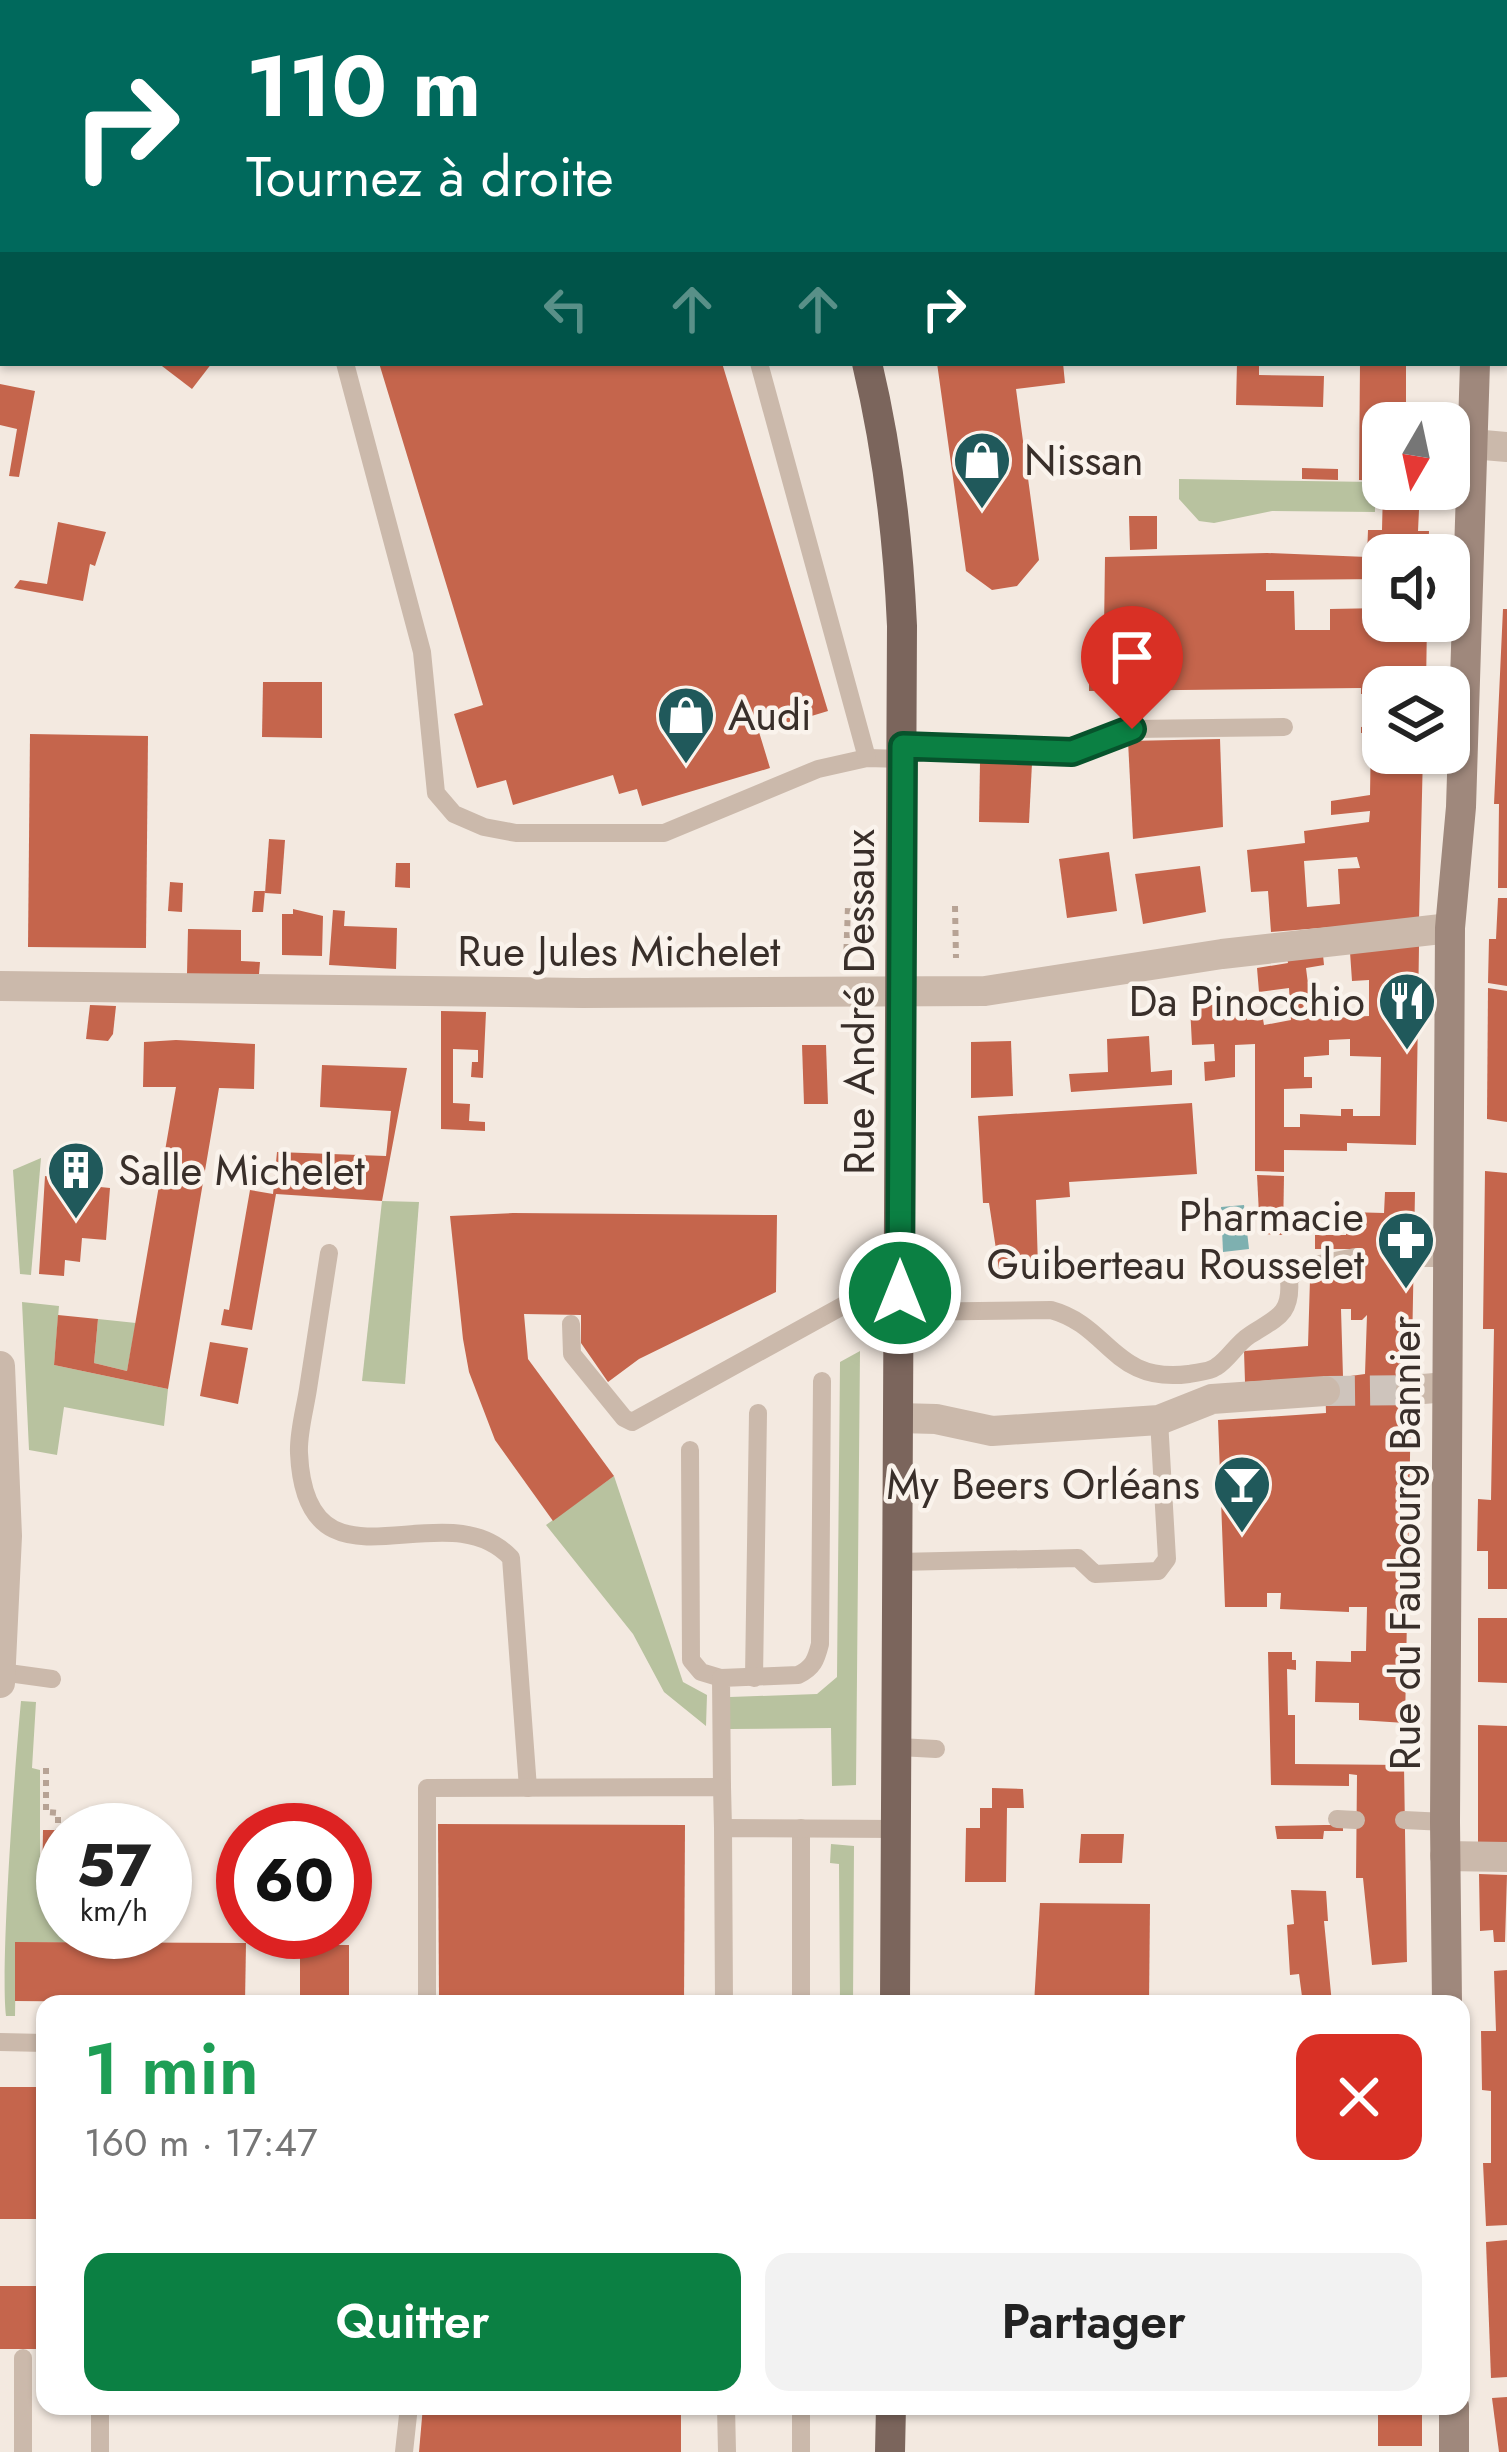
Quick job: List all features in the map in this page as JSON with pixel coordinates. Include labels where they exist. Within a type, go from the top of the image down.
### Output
[{"type":"main road","name":"Rue André Dessaux","points":[[868,366],[888,452],[897,527],[903,753],[895,1995]]},
{"type":"main road","name":"Rue du Faubourg Bannier","points":[[1448,1995],[1450,928],[1461,807],[1475,366]]},
{"type":"main road","points":[[890,2452],[891,2415]]},
{"type":"main road","points":[[1454,2415],[1454,2452]]},
{"type":"street","points":[[1472,444],[1507,447]]},
{"type":"street","name":"Rue Jules Michelet","points":[[0,986],[985,991],[1222,954],[1450,928]]},
{"type":"street","points":[[0,1366],[7,1536],[0,1683]]},
{"type":"street","points":[[1411,1390],[1447,1387]]},
{"type":"street","points":[[899,1418],[936,1419],[992,1431],[1160,1420],[1212,1399],[1325,1391]]},
{"type":"street","points":[[1445,1856],[1507,1857]]},
{"type":"lane","points":[[346,366],[422,652],[436,793],[454,814],[484,827],[516,833],[664,832],[818,769],[867,758],[903,753],[1072,752],[1132,729],[1284,727]]},
{"type":"lane","points":[[761,366],[867,758]]},
{"type":"lane","points":[[329,1252],[299,1452],[313,1514],[334,1531],[359,1537],[475,1535],[497,1543],[511,1558],[528,1788]]},
{"type":"lane","points":[[571,1324],[572,1354],[632,1422],[857,1298],[1052,1310],[1082,1323],[1136,1369],[1153,1375],[1181,1375],[1218,1366],[1241,1341],[1282,1316],[1289,1280],[1299,1268],[1355,1257]]},
{"type":"lane","points":[[1414,1258],[1449,1258]]},
{"type":"lane","points":[[690,1450],[691,1660],[701,1672],[722,1678],[787,1677],[810,1669],[820,1644],[822,1382]]},
{"type":"lane","points":[[754,1678],[758,1412]]},
{"type":"lane","points":[[898,1562],[1078,1558],[1095,1574],[1158,1570],[1167,1559],[1160,1420]]},
{"type":"lane","points":[[1,1672],[52,1679]]},
{"type":"lane","points":[[722,1678],[724,1995]]},
{"type":"lane","points":[[899,1747],[936,1749]]},
{"type":"lane","points":[[427,1995],[427,1788],[722,1787]]},
{"type":"lane","points":[[1404,1820],[1445,1822]]},
{"type":"lane","points":[[723,1828],[897,1828]]},
{"type":"lane","points":[[801,1828],[801,1995]]},
{"type":"lane","points":[[0,2042],[36,2043]]},
{"type":"lane","points":[[23,2358],[23,2452]]},
{"type":"lane","points":[[100,2415],[100,2452]]},
{"type":"lane","points":[[404,2452],[408,2415]]},
{"type":"lane","points":[[726,2415],[727,2452]]},
{"type":"lane","points":[[801,2415],[801,2452]]},
{"type":"path","points":[[846,966],[848,906]]},
{"type":"path","points":[[956,906],[956,958]]},
{"type":"path","points":[[46,1768],[46,1803]]},
{"type":"green space","points":[[1179,479],[1362,482],[1362,510],[1375,512],[1272,511],[1214,523],[1199,521],[1179,499]]},
{"type":"green space","points":[[41,1158],[31,1275],[20,1274],[13,1170]]},
{"type":"green space","points":[[382,1201],[419,1202],[405,1384],[362,1381]]},
{"type":"green space","points":[[22,1302],[59,1306],[54,1365],[168,1389],[164,1426],[64,1407],[57,1455],[29,1450]]},
{"type":"green space","points":[[98,1319],[136,1323],[127,1371],[94,1363]]},
{"type":"green space","points":[[860,1351],[856,1785],[832,1786],[831,1728],[729,1729],[730,1697],[817,1694],[837,1677],[840,1362]]},
{"type":"green space","points":[[614,1476],[683,1682],[707,1695],[706,1726],[664,1692],[633,1634],[546,1525]]},
{"type":"green space","points":[[21,1701],[36,1702],[32,1768],[40,1770],[40,1803],[36,1803],[36,1942],[16,1942],[15,2016],[6,2016],[7,1911]]},
{"type":"green space","points":[[831,1844],[854,1846],[853,1995],[840,1995],[839,1864],[830,1863]]},
{"type":"water","points":[[1244,1205],[1249,1249],[1223,1252],[1221,1207]]},
{"type":"building","points":[[162,366],[210,366],[192,389]]},
{"type":"building","points":[[380,366],[723,366],[828,711],[759,732],[770,768],[642,806],[637,789],[619,794],[613,775],[513,805],[506,780],[477,788],[454,714],[483,705]]},
{"type":"building","points":[[937,366],[1063,366],[1065,383],[1016,389],[1039,560],[1017,586],[992,590],[966,571]]},
{"type":"building","points":[[1237,366],[1259,366],[1259,375],[1324,376],[1323,407],[1236,405]]},
{"type":"building","points":[[1360,366],[1406,366],[1406,402],[1362,402],[1362,480]]},
{"type":"building","points":[[0,384],[35,391],[19,477],[9,476],[17,429],[0,425]]},
{"type":"building","points":[[1302,468],[1338,469],[1338,480],[1302,479]]},
{"type":"building","points":[[1382,510],[1419,510],[1418,531],[1429,531],[1368,534],[1368,530],[1382,530]]},
{"type":"building","points":[[1129,516],[1157,516],[1157,549],[1130,550]]},
{"type":"building","points":[[58,522],[106,532],[95,566],[90,564],[83,601],[14,588],[20,580],[47,584]]},
{"type":"building","points":[[1267,553],[1362,557],[1362,579],[1266,580],[1266,591],[1294,591],[1295,630],[1330,630],[1330,609],[1362,608],[1362,642],[1427,642],[1426,666],[1362,666],[1362,694],[1361,688],[1089,691],[1089,630],[1104,630],[1105,557]]},
{"type":"building","points":[[1503,609],[1507,609],[1507,888],[1498,888],[1499,804],[1494,804]]},
{"type":"building","points":[[263,682],[322,682],[322,738],[262,737]]},
{"type":"building","points":[[30,734],[148,736],[146,948],[28,947]]},
{"type":"building","points":[[1220,739],[1223,827],[1133,839],[1128,741]]},
{"type":"building","points":[[980,763],[1032,763],[1029,823],[979,822]]},
{"type":"building","points":[[1370,774],[1422,774],[1419,920],[1271,932],[1268,891],[1251,892],[1247,850],[1305,843],[1304,831],[1369,822],[1370,811],[1331,815],[1331,801],[1370,795]],"holes":[[[1357,857],[1360,868],[1338,869],[1340,904],[1307,907],[1304,861]]]},
{"type":"building","points":[[269,839],[285,840],[281,894],[265,893]]},
{"type":"building","points":[[1109,852],[1117,911],[1067,918],[1059,859]]},
{"type":"building","points":[[396,863],[410,863],[410,888],[395,887]]},
{"type":"building","points":[[1200,866],[1206,912],[1143,924],[1135,874]]},
{"type":"building","points":[[170,882],[183,883],[182,912],[168,911]]},
{"type":"building","points":[[254,891],[265,891],[263,912],[252,912]]},
{"type":"building","points":[[1498,898],[1507,898],[1507,986],[1488,983],[1489,939],[1496,939]]},
{"type":"building","points":[[293,909],[323,916],[322,956],[282,955],[282,914],[293,914]]},
{"type":"building","points":[[333,910],[345,911],[344,926],[397,928],[396,969],[329,965]]},
{"type":"building","points":[[188,929],[241,930],[241,961],[260,962],[259,974],[187,974]]},
{"type":"building","points":[[1419,946],[1416,1145],[1347,1143],[1347,1151],[1284,1150],[1284,1172],[1255,1171],[1255,1044],[1235,1045],[1235,1077],[1205,1081],[1204,1062],[1215,1061],[1214,1044],[1192,1045],[1190,1006],[1246,1003],[1247,1020],[1263,1019],[1264,1025],[1291,1020],[1289,988],[1259,992],[1257,968],[1288,963],[1287,958],[1323,955],[1324,965],[1306,968],[1308,984],[1313,985],[1310,1013],[1315,1012],[1315,1019],[1369,1016],[1369,980],[1352,981],[1350,952]],"holes":[[[1350,1039],[1350,1056],[1381,1057],[1380,1116],[1353,1116],[1353,1109],[1341,1109],[1341,1116],[1300,1114],[1300,1127],[1284,1127],[1284,1089],[1312,1088],[1312,1077],[1304,1077],[1304,1057],[1329,1055],[1329,1040]]]},
{"type":"building","points":[[1488,988],[1507,991],[1507,1122],[1487,1119]]},
{"type":"building","points":[[90,1005],[116,1006],[108,1041],[86,1039]]},
{"type":"building","points":[[441,1011],[486,1012],[483,1078],[471,1077],[478,1050],[453,1049],[453,1103],[470,1104],[469,1121],[485,1122],[485,1131],[441,1129]]},
{"type":"building","points":[[1149,1036],[1151,1072],[1172,1070],[1172,1085],[1071,1092],[1069,1074],[1108,1072],[1107,1039]]},
{"type":"building","points":[[1011,1041],[1013,1096],[971,1098],[971,1042]]},
{"type":"building","points":[[144,1042],[255,1044],[254,1089],[219,1088],[168,1389],[54,1365],[58,1315],[98,1319],[94,1363],[127,1371],[176,1087],[143,1087]]},
{"type":"building","points":[[802,1045],[826,1045],[828,1104],[804,1104]]},
{"type":"building","points":[[322,1065],[407,1068],[382,1201],[276,1194],[252,1330],[221,1325],[224,1309],[229,1310],[250,1190],[273,1194],[277,1152],[386,1156],[391,1111],[320,1107]]},
{"type":"building","points":[[1192,1103],[1197,1174],[1069,1182],[1070,1197],[1036,1200],[1038,1267],[999,1269],[989,1203],[983,1203],[978,1116]]},
{"type":"building","points":[[1485,1171],[1507,1173],[1507,1589],[1488,1589],[1488,1551],[1477,1551],[1478,1499],[1491,1500],[1494,1329],[1483,1329]]},
{"type":"building","points":[[1257,1175],[1284,1176],[1283,1235],[1260,1234]]},
{"type":"building","name":"Salle Michelet","points":[[45,1176],[61,1178],[61,1183],[110,1188],[106,1240],[82,1238],[80,1262],[65,1260],[64,1276],[39,1274]]},
{"type":"building","points":[[1385,1192],[1415,1192],[1405,1723],[1359,1720],[1359,1703],[1315,1702],[1316,1661],[1351,1662],[1351,1651],[1366,1651],[1367,1607],[1349,1607],[1349,1612],[1280,1609],[1281,1593],[1267,1593],[1267,1607],[1225,1607],[1218,1420],[1326,1413],[1325,1377],[1245,1382],[1244,1351],[1308,1346],[1310,1279],[1354,1277],[1355,1249],[1315,1249],[1315,1235],[1346,1235],[1348,1212],[1384,1213]],"holes":[[[1341,1309],[1351,1309],[1351,1320],[1367,1315],[1365,1374],[1343,1377]]]},
{"type":"building","points":[[777,1215],[776,1292],[639,1359],[608,1382],[581,1343],[581,1315],[524,1314],[528,1359],[614,1476],[553,1521],[495,1440],[469,1372],[463,1339],[450,1216]]},
{"type":"building","points":[[210,1342],[248,1348],[238,1404],[200,1396]]},
{"type":"building","points":[[1478,1618],[1507,1618],[1507,1683],[1478,1682]]},
{"type":"building","points":[[1268,1652],[1292,1652],[1296,1660],[1296,1670],[1287,1669],[1288,1715],[1295,1715],[1295,1764],[1404,1765],[1407,1962],[1372,1965],[1363,1878],[1356,1878],[1357,1775],[1349,1774],[1349,1786],[1271,1785]]},
{"type":"building","points":[[1478,1725],[1507,1726],[1507,1843],[1478,1842]]},
{"type":"building","points":[[992,1788],[1023,1789],[1024,1808],[1007,1808],[1006,1882],[965,1882],[966,1828],[980,1828],[980,1808],[992,1808]]},
{"type":"building","points":[[438,1824],[685,1825],[684,1995],[439,1995]]},
{"type":"building","points":[[1343,1825],[1343,1831],[1324,1831],[1323,1839],[1277,1839],[1275,1826]]},
{"type":"building","points":[[1081,1834],[1124,1834],[1122,1863],[1079,1863]]},
{"type":"building","points":[[1479,1874],[1507,1875],[1505,1942],[1494,1942],[1493,1930],[1480,1931]]},
{"type":"building","points":[[1291,1890],[1326,1891],[1331,1995],[1302,1995],[1299,1974],[1290,1975],[1287,1925],[1294,1924]]},
{"type":"building","points":[[1040,1903],[1150,1904],[1149,1995],[1035,1995]]},
{"type":"building","points":[[15,1942],[36,1942],[36,1959],[192,1959],[192,1943],[216,1943],[216,1959],[246,1959],[245,1995],[36,1995],[36,2001],[15,2001]]},
{"type":"building","points":[[300,1959],[349,1959],[349,1995],[300,1995]]},
{"type":"building","points":[[1507,1970],[1507,2225],[1486,2226],[1483,2163],[1491,2163],[1491,2091],[1482,2090],[1481,2031],[1496,2031],[1494,1971]]},
{"type":"building","points":[[0,2087],[36,2087],[36,2219],[0,2219]]},
{"type":"building","points":[[1507,2240],[1507,2377],[1491,2378],[1486,2242]]},
{"type":"building","points":[[0,2286],[36,2286],[36,2349],[0,2349]]},
{"type":"building","points":[[1507,2397],[1507,2452],[1499,2452],[1492,2398]]},
{"type":"building","points":[[422,2415],[681,2415],[681,2452],[419,2452]]},
{"type":"building","points":[[1378,2415],[1422,2415],[1422,2446],[1378,2446]]},
{"type":"tunnel","points":[[1325,1391],[1411,1390]]},
{"type":"place","name":"Nissan","points":[[982,511]]},
{"type":"place","name":"Audi","points":[[686,766]]},
{"type":"place","name":"Da Pinocchio","points":[[1407,1052]]},
{"type":"place","name":"Salle Michelet","points":[[76,1221]]},
{"type":"place","name":"Pharmacie Guiberteau Rousselet","points":[[1406,1291]]},
{"type":"place","name":"My Beers Orléans","points":[[1242,1535]]},
{"type":"route","points":[[900,1293],[903,746],[1072,752],[1132,729]]}]
